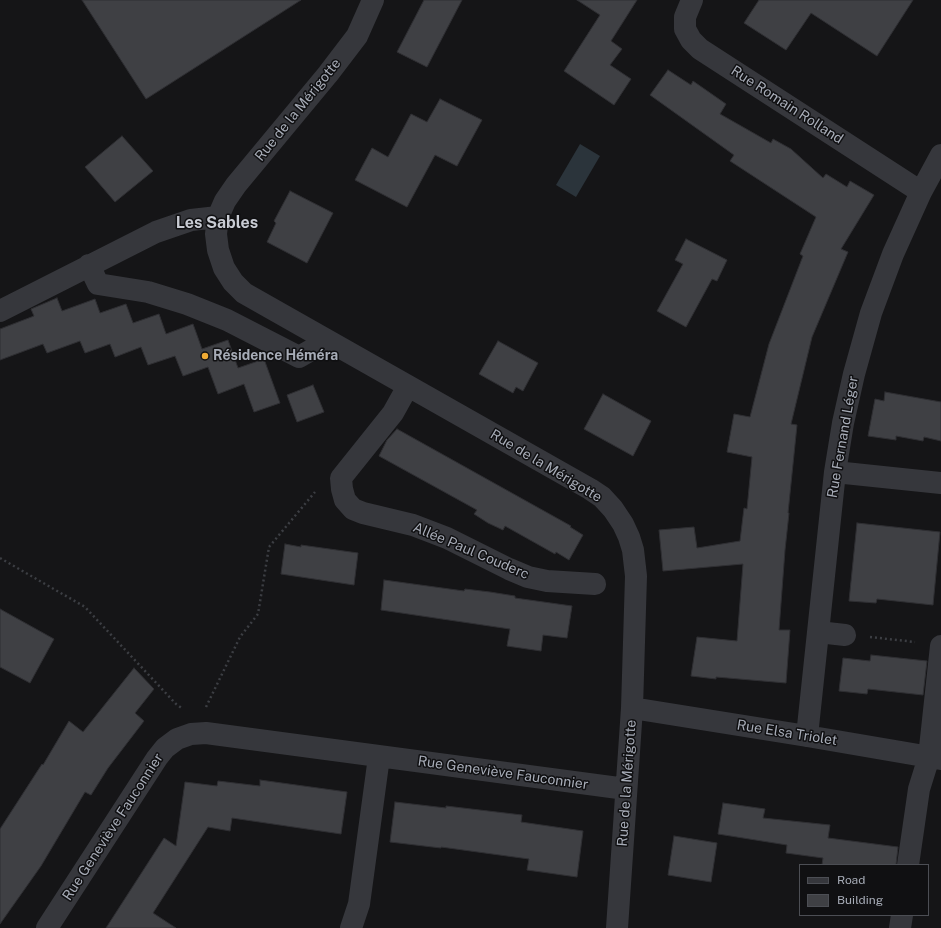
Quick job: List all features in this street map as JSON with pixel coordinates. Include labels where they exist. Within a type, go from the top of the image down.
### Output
[{"type":"street","name":"Rue de la Mérigotte","points":[[373,0],[357,36],[328,74],[224,201],[218,216],[216,234],[218,250],[224,268],[233,282],[244,293],[257,302],[590,489],[602,497],[613,509],[630,537],[636,576],[632,708],[617,928]]},
{"type":"street","name":"Rue Romain Rolland","points":[[692,0],[685,17],[685,29],[690,40],[700,49],[921,192]]},
{"type":"street","name":"Rue Fernand Léger","points":[[807,736],[835,472],[843,422],[854,374],[871,313],[893,254],[921,192],[941,155]]},
{"type":"street","points":[[0,311],[156,232],[191,220],[218,216]]},
{"type":"street","points":[[89,265],[98,284],[148,292],[187,304],[226,320],[299,357],[327,341]]},
{"type":"street","points":[[341,478],[393,413],[408,386]]},
{"type":"street","points":[[835,472],[941,483]]},
{"type":"street","name":"Allée Paul Couderc","points":[[341,478],[345,500],[353,509],[363,514],[413,525],[447,538],[509,569],[528,576],[548,581],[595,584]]},
{"type":"street","points":[[818,632],[845,635]]},
{"type":"street","points":[[908,864],[919,789],[935,758],[931,644]]},
{"type":"street","name":"Rue Elsa Triolet","points":[[632,708],[935,758]]},
{"type":"street","name":"Rue Geneviève Fauconnier","points":[[47,928],[157,758],[165,748],[196,726],[206,733],[626,789]]},
{"type":"street","points":[[351,928],[359,904],[378,756]]},
{"type":"street","points":[[900,928],[902,916]]},
{"type":"path","points":[[0,558],[85,607],[176,704],[186,712],[196,726],[213,695],[240,637],[258,614],[269,547],[320,485],[341,478]]},
{"type":"path","points":[[845,635],[931,644]]},
{"type":"shaded area","points":[[580,144],[600,156],[576,197],[556,185]]},
{"type":"building","points":[[82,0],[301,0],[146,99]]},
{"type":"building","points":[[424,0],[462,0],[427,67],[397,52]]},
{"type":"building","points":[[577,0],[637,0],[611,41],[622,49],[610,65],[631,79],[614,105],[564,71],[600,15]]},
{"type":"building","points":[[759,0],[913,0],[877,56],[811,13],[786,50],[744,23]]},
{"type":"building","points":[[668,70],[691,85],[693,81],[726,104],[720,114],[771,143],[773,139],[791,149],[823,178],[826,174],[847,187],[850,181],[874,195],[841,249],[848,252],[812,337],[791,424],[797,425],[788,513],[779,630],[790,630],[786,683],[691,676],[697,637],[737,641],[743,564],[663,571],[659,530],[694,527],[697,548],[740,541],[744,508],[747,509],[752,457],[727,452],[734,414],[750,417],[769,344],[803,256],[800,254],[816,217],[730,161],[734,155],[650,95]]},
{"type":"building","points":[[440,99],[482,120],[457,166],[435,155],[407,207],[355,180],[372,148],[388,157],[411,114],[427,122]]},
{"type":"building","points":[[122,136],[153,171],[115,202],[85,167]]},
{"type":"building","points":[[290,191],[333,213],[307,263],[267,242],[276,223],[274,221]]},
{"type":"building","points":[[686,239],[727,260],[717,281],[712,279],[686,327],[657,311],[683,264],[675,260]]},
{"type":"building","name":"Résidence Héméra","points":[[57,298],[62,311],[95,299],[100,313],[126,304],[133,323],[159,314],[166,334],[193,324],[202,349],[228,340],[238,368],[264,359],[280,403],[254,412],[244,384],[218,394],[208,367],[183,376],[175,356],[148,365],[141,347],[115,357],[110,344],[85,353],[80,341],[47,353],[43,344],[0,360],[0,329],[34,316],[31,309]]},
{"type":"building","points":[[498,341],[538,363],[523,391],[516,387],[513,393],[479,374]]},
{"type":"building","points":[[313,385],[324,412],[297,422],[287,395]]},
{"type":"building","points":[[885,392],[941,402],[941,441],[924,437],[923,441],[896,436],[896,440],[868,436],[875,399],[884,401]]},
{"type":"building","points":[[603,394],[651,421],[633,456],[584,429]]},
{"type":"building","points":[[397,429],[571,526],[570,527],[583,535],[569,560],[556,552],[555,554],[505,526],[503,530],[488,523],[474,514],[477,510],[379,456],[387,440]]},
{"type":"building","points":[[857,523],[940,532],[933,605],[877,599],[876,603],[849,601]]},
{"type":"building","points":[[285,544],[358,553],[354,585],[281,574]]},
{"type":"building","points":[[384,580],[464,591],[465,589],[490,592],[515,596],[515,598],[572,606],[567,638],[543,635],[541,651],[507,646],[510,629],[381,610]]},
{"type":"building","points":[[0,609],[54,639],[30,683],[0,667]]},
{"type":"building","points":[[871,655],[927,661],[923,695],[868,689],[867,694],[839,691],[843,658],[870,661]]},
{"type":"building","points":[[134,668],[154,689],[135,713],[144,721],[108,768],[91,795],[85,792],[41,866],[0,924],[0,829],[42,764],[43,765],[69,721],[83,732]]},
{"type":"building","points":[[260,780],[347,792],[341,834],[232,818],[230,831],[208,827],[153,913],[176,928],[106,928],[164,838],[176,846],[185,782],[217,786],[218,781],[260,786]]},
{"type":"building","points":[[395,802],[446,808],[446,806],[522,815],[521,822],[583,831],[577,877],[527,870],[529,859],[441,847],[390,842]]},
{"type":"building","points":[[723,803],[765,809],[763,818],[830,825],[828,838],[898,847],[896,864],[822,864],[823,858],[786,853],[787,845],[718,834]]},
{"type":"building","points":[[674,836],[717,843],[711,882],[668,875]]},
{"type":"place","name":"Résidence Héméra","points":[[205,356]]},
{"type":"district","name":"Les Sables","points":[[217,223]]}]
